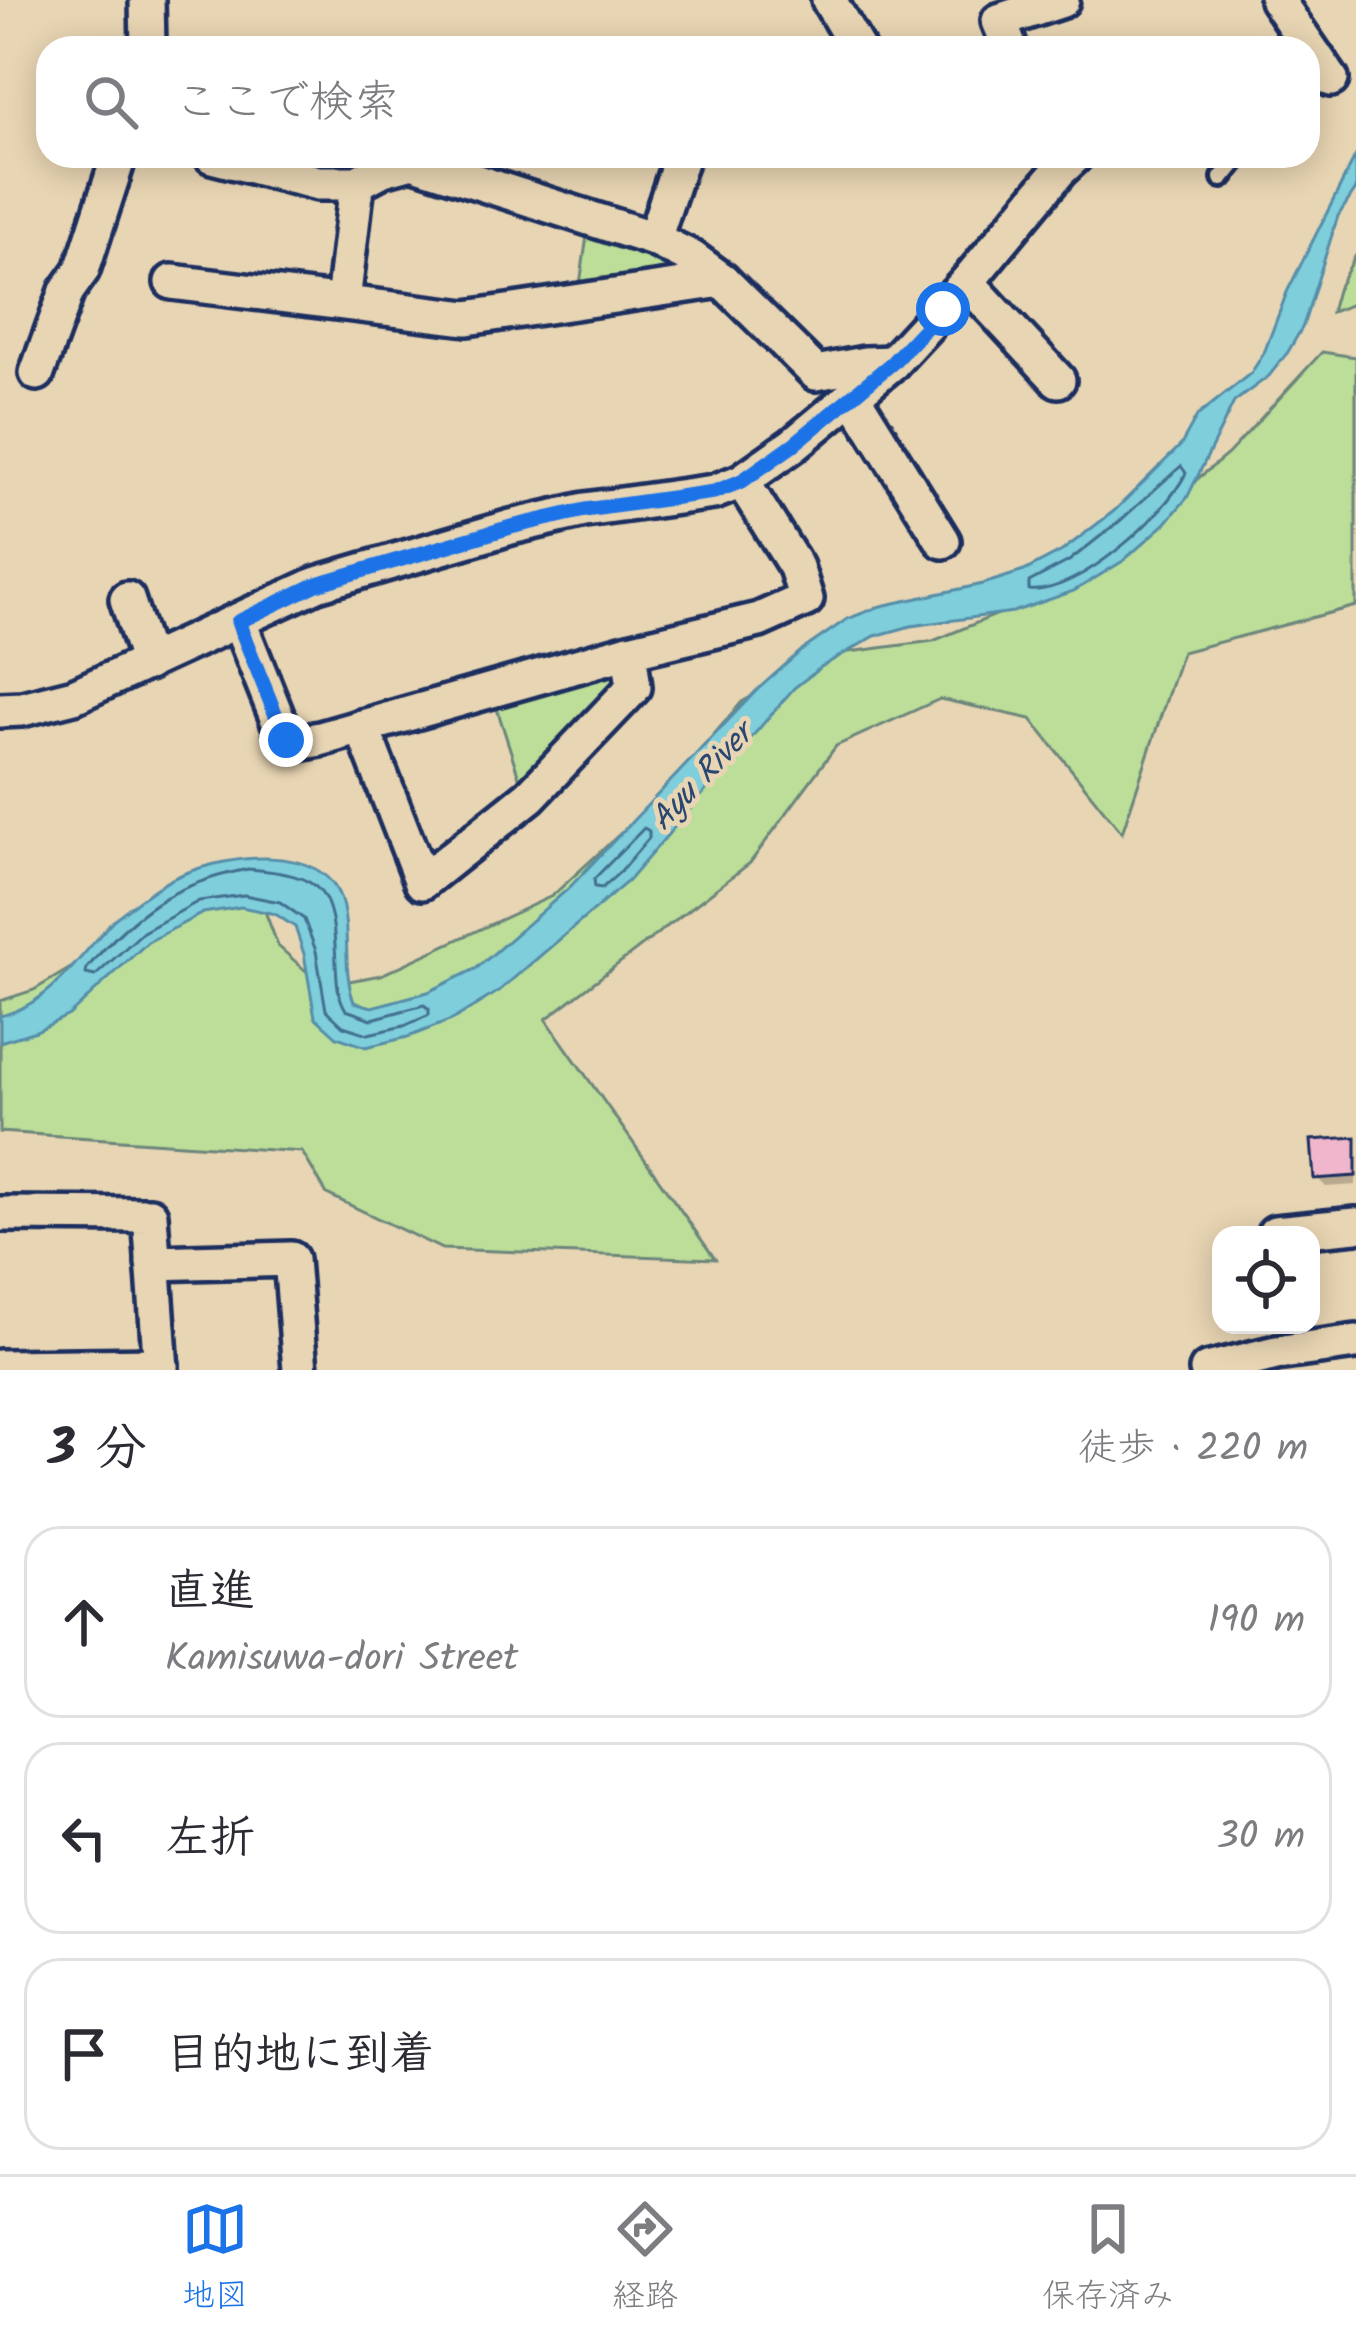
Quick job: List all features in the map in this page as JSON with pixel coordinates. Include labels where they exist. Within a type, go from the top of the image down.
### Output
[{"type":"street","points":[[147,0],[148,36]]},
{"type":"street","points":[[829,0],[850,36]]},
{"type":"street","points":[[1005,36],[999,21],[1062,0]]},
{"type":"street","points":[[1277,0],[1302,36]]},
{"type":"street","points":[[37,373],[67,291],[82,270],[115,168]]},
{"type":"street","points":[[259,168],[318,183],[357,183],[386,168]]},
{"type":"street","points":[[654,239],[678,168]]},
{"type":"street","points":[[0,710],[74,696],[317,584],[511,527],[585,510],[714,492],[742,481],[892,363],[1062,168]]},
{"type":"street","points":[[493,171],[692,259],[722,280],[816,373],[892,363]]},
{"type":"street","points":[[343,302],[357,183]]},
{"type":"street","points":[[172,282],[467,318],[722,280]]},
{"type":"street","points":[[967,282],[1058,380]]},
{"type":"street","points":[[853,396],[943,541]]},
{"type":"street","points":[[238,622],[286,740],[299,742],[628,651],[759,620],[806,599],[796,567],[742,481]]},
{"type":"street","points":[[128,598],[148,663]]},
{"type":"street","points":[[362,728],[422,882],[530,796],[634,687],[628,651]]},
{"type":"street","points":[[0,1214],[151,1215],[161,1368],[0,1366]]},
{"type":"street","points":[[1320,1229],[1356,1225]]},
{"type":"street","points":[[154,1263],[291,1259],[300,1370]]},
{"type":"street","points":[[1207,1370],[1296,1360],[1356,1342]]},
{"type":"lane","points":[[1222,178],[1230,168]]},
{"type":"green space","points":[[589,222],[722,280],[578,298]]},
{"type":"green space","points":[[1356,255],[1356,303],[1331,312],[1337,290]]},
{"type":"green space","points":[[1322,352],[1356,357],[1356,606],[1182,652],[1122,833],[1031,719],[940,699],[836,746],[750,863],[546,1019],[715,1259],[442,1249],[327,1194],[302,1152],[0,1132],[0,1001],[34,990],[109,945],[257,890],[278,946],[323,986],[381,975],[552,896],[659,798],[742,702],[826,655],[933,641],[1068,585],[1228,454]]},
{"type":"green space","points":[[629,651],[634,687],[526,799],[491,690]]},
{"type":"water","name":"Ayu River","points":[[1356,155],[1356,189],[1338,216],[1303,326],[1269,376],[1234,402],[1187,498],[1165,524],[1123,561],[1074,591],[1013,612],[911,626],[875,636],[821,667],[794,688],[628,881],[499,991],[452,1020],[366,1047],[337,1037],[315,1017],[295,927],[275,914],[241,907],[203,913],[148,942],[69,1015],[0,1042],[0,1016],[49,990],[113,920],[174,878],[223,862],[294,861],[331,881],[344,913],[354,1002],[372,1007],[428,992],[477,968],[569,888],[757,690],[801,651],[847,619],[881,606],[1024,571],[1062,551],[1114,511],[1181,445],[1197,416],[1251,373]]},
{"type":"building","points":[[1356,1137],[1356,1176],[1314,1179],[1311,1140]]},
{"type":"route","points":[[286,740],[238,622],[317,584],[435,548],[585,510],[714,492],[742,481],[892,363],[943,309]]}]
